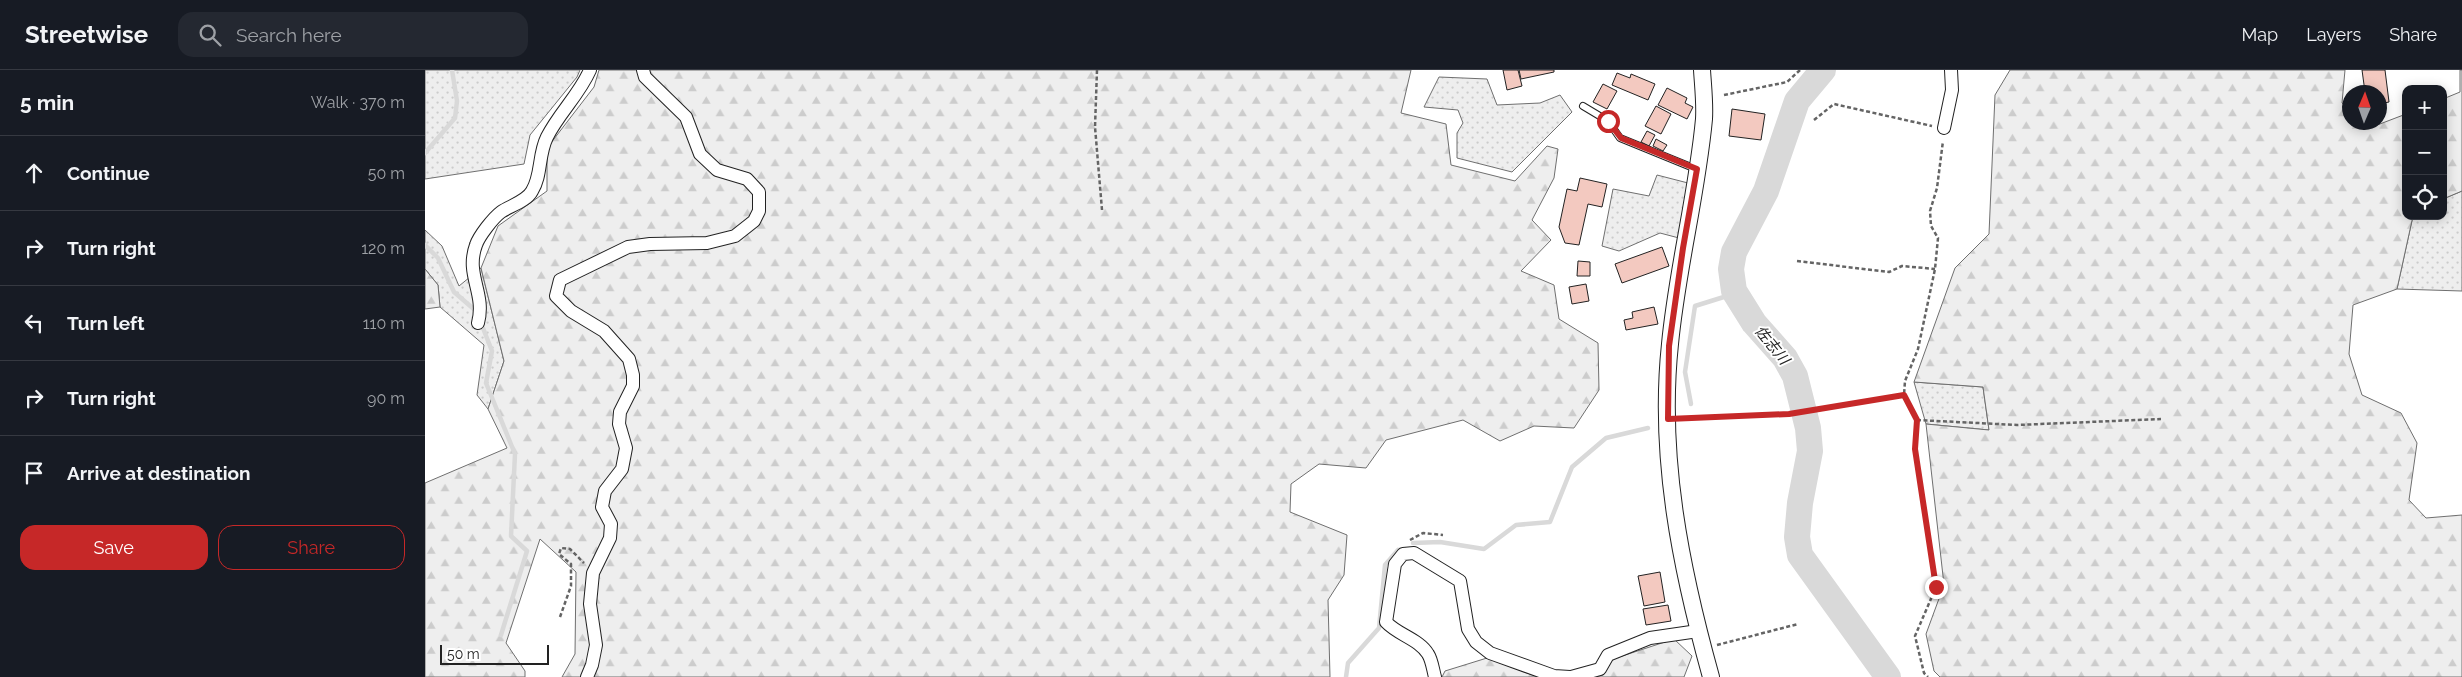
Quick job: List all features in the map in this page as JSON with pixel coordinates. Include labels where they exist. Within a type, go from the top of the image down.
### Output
[{"type":"street","points":[[479,323],[482,309],[471,262],[476,243],[499,214],[531,194],[538,179],[540,155],[547,136],[583,88],[590,70]]},
{"type":"street","points":[[587,677],[593,665],[596,645],[590,604],[593,573],[610,538],[611,524],[602,507],[605,491],[622,469],[626,448],[619,424],[621,412],[633,386],[633,375],[629,359],[604,331],[571,311],[555,296],[556,288],[560,280],[628,247],[650,244],[707,243],[735,236],[754,221],[759,211],[759,192],[747,179],[717,170],[700,154],[687,117],[645,77],[643,70]]},
{"type":"street","points":[[1702,70],[1704,118],[1669,346],[1668,419],[1671,496],[1679,550],[1711,677]]},
{"type":"street","points":[[1944,128],[1952,90],[1951,70]]},
{"type":"street","points":[[1435,677],[1429,655],[1421,646],[1394,631],[1386,622],[1395,564],[1403,554],[1415,553],[1460,581],[1468,629],[1476,642],[1490,653],[1555,676],[1571,677],[1600,669],[1608,656],[1650,638],[1698,631]]},
{"type":"lane","points":[[1583,106],[1608,121],[1621,138],[1697,169]]},
{"type":"path","points":[[1097,70],[1095,126],[1102,210]]},
{"type":"path","points":[[1724,95],[1787,82],[1800,70]]},
{"type":"path","points":[[1814,120],[1834,104],[1944,128],[1937,188],[1930,211],[1931,226],[1938,238],[1935,268],[1918,348],[1905,381],[1904,395],[1917,420],[1915,449],[1936,587],[1915,636],[1927,677]]},
{"type":"path","points":[[1797,261],[1889,272],[1902,266],[1935,268]]},
{"type":"path","points":[[1668,419],[1789,414],[1904,395]]},
{"type":"path","points":[[1917,420],[2017,425],[2161,419]]},
{"type":"path","points":[[1403,554],[1403,543],[1423,533],[1443,535]]},
{"type":"path","points":[[560,617],[571,586],[571,564],[559,554],[561,548],[570,549],[593,573]]},
{"type":"path","points":[[1703,648],[1798,624]]},
{"type":"green space","points":[[425,70],[580,70],[577,77],[530,135],[524,164],[425,179]]},
{"type":"green space","points":[[599,70],[1411,70],[1401,113],[1446,124],[1451,165],[1515,181],[1547,146],[1558,149],[1554,178],[1532,220],[1551,240],[1521,271],[1554,285],[1559,319],[1598,343],[1599,390],[1574,428],[1534,426],[1500,441],[1463,420],[1386,440],[1366,468],[1319,464],[1291,484],[1290,512],[1347,535],[1344,575],[1328,600],[1330,677],[562,677],[575,654],[576,572],[540,539],[506,643],[525,671],[525,677],[425,677],[425,483],[507,448],[488,409],[504,361],[481,268],[498,226],[547,191],[547,148],[594,87]]},
{"type":"green space","points":[[2010,70],[2345,70],[2344,85],[2342,85],[2342,130],[2387,130],[2387,121],[2402,116],[2402,220],[2412,220],[2397,289],[2353,305],[2349,354],[2362,395],[2401,413],[2417,443],[2409,500],[2426,518],[2462,515],[2462,677],[1940,677],[1934,671],[1926,634],[1944,585],[1926,424],[1989,430],[1983,387],[1914,382],[1955,268],[1989,234],[1995,95]]},
{"type":"green space","points":[[2460,70],[2462,70],[2462,191],[2447,197],[2447,97],[2460,92]]},
{"type":"green space","points":[[1439,77],[1487,79],[1497,105],[1540,103],[1560,95],[1572,112],[1512,172],[1457,158],[1457,133],[1463,123],[1458,110],[1424,107]]},
{"type":"green space","points":[[1657,175],[1688,183],[1679,238],[1660,233],[1619,251],[1602,246],[1613,189],[1649,196]]},
{"type":"green space","points":[[2462,191],[2462,291],[2397,289],[2412,220],[2447,220],[2447,197]]},
{"type":"green space","points":[[425,230],[442,246],[459,286],[481,268],[504,361],[488,409],[477,395],[484,345],[440,307],[438,285],[425,269]]},
{"type":"green space","points":[[425,269],[438,285],[440,307],[425,309]]},
{"type":"green space","points":[[1914,382],[1983,387],[1989,430],[1926,424]]},
{"type":"green space","points":[[1674,639],[1692,656],[1684,677],[1594,677],[1603,675],[1613,659]]},
{"type":"green space","points":[[1487,658],[1538,677],[1442,677],[1445,671]]},
{"type":"building","points":[[1503,70],[1518,70],[1522,86],[1507,90]]},
{"type":"building","points":[[1519,70],[1554,70],[1554,72],[1521,79]]},
{"type":"building","points":[[2362,70],[2385,70],[2387,85],[2364,85]]},
{"type":"building","points":[[1617,73],[1630,78],[1631,74],[1655,84],[1648,100],[1612,85]]},
{"type":"building","points":[[1603,84],[1617,91],[1607,109],[1593,102]]},
{"type":"building","points":[[2387,86],[2389,102],[2387,102]]},
{"type":"building","points":[[1667,88],[1687,98],[1685,103],[1693,107],[1687,119],[1658,105]]},
{"type":"building","points":[[1656,106],[1671,114],[1661,134],[1645,126]]},
{"type":"building","points":[[1732,109],[1765,114],[1761,140],[1729,136]]},
{"type":"building","points":[[1647,131],[1655,135],[1649,146],[1641,142]]},
{"type":"building","points":[[1656,139],[1667,145],[1663,151],[1653,146]]},
{"type":"building","points":[[1580,178],[1607,184],[1602,207],[1588,204],[1579,245],[1565,243],[1559,227],[1567,189],[1577,191]]},
{"type":"building","points":[[1662,247],[1669,266],[1622,283],[1615,264]]},
{"type":"building","points":[[1578,261],[1590,262],[1590,276],[1577,276]]},
{"type":"building","points":[[1586,284],[1589,301],[1572,304],[1569,287]]},
{"type":"building","points":[[1654,307],[1658,324],[1626,330],[1624,320],[1633,318],[1632,312]]},
{"type":"building","points":[[1660,572],[1665,602],[1644,606],[1638,576]]},
{"type":"building","points":[[1668,605],[1671,621],[1646,625],[1643,609]]},
{"type":"waterway","points":[[425,153],[455,118],[457,101],[452,70]]},
{"type":"waterway","name":"佐志川","points":[[1823,70],[1797,101],[1766,191],[1734,252],[1731,269],[1734,291],[1754,323],[1785,358],[1795,376],[1808,428],[1810,451],[1800,503],[1797,537],[1800,555],[1888,677]]},
{"type":"waterway","points":[[425,245],[438,258],[454,292],[476,311]]},
{"type":"waterway","points":[[1691,404],[1685,372],[1695,306],[1727,296],[1734,291]]},
{"type":"waterway","points":[[481,323],[492,351],[486,383],[515,454],[511,536],[527,551],[501,635]]},
{"type":"waterway","points":[[1413,543],[1440,542],[1484,549],[1516,525],[1550,522],[1572,467],[1606,438],[1648,428]]},
{"type":"waterway","points":[[1346,677],[1348,663],[1379,628],[1385,565],[1398,550]]},
{"type":"route","points":[[1608,121],[1621,138],[1697,169],[1669,346],[1668,419],[1789,414],[1904,395],[1917,420],[1915,449],[1936,587]]}]
